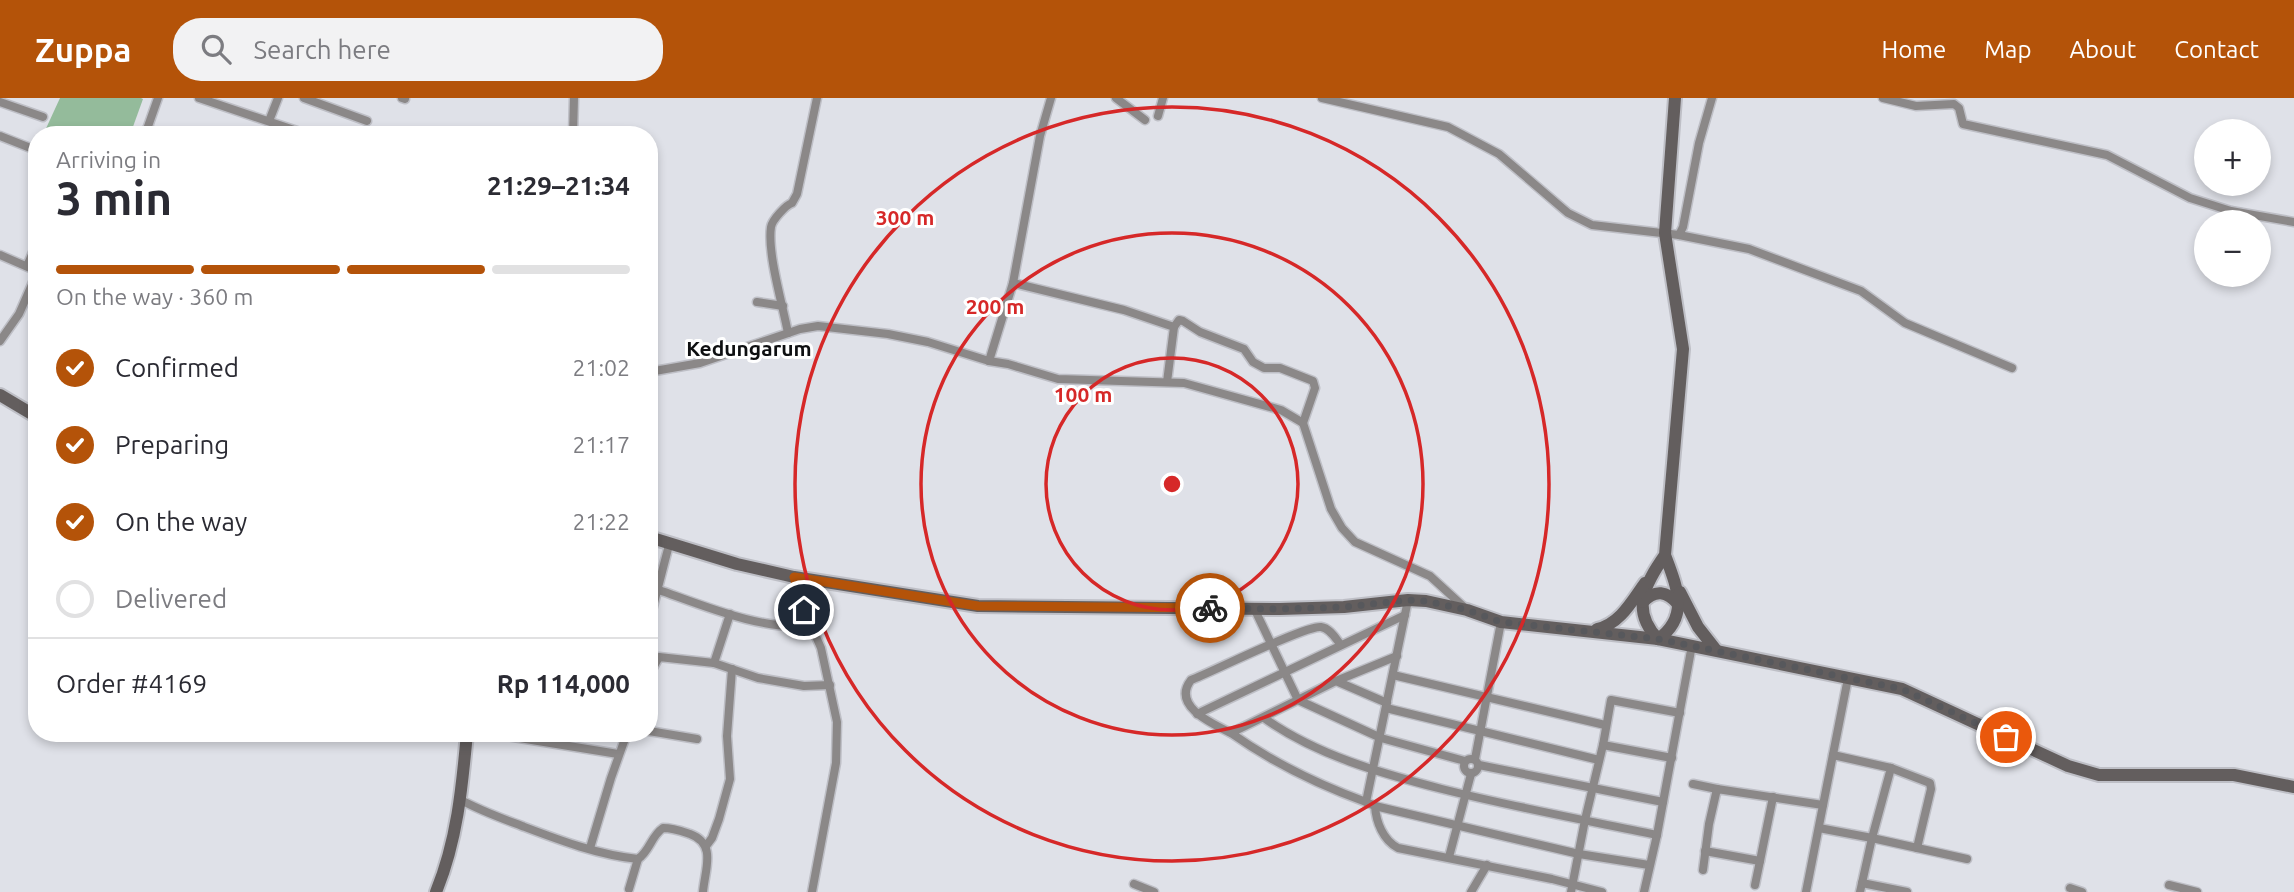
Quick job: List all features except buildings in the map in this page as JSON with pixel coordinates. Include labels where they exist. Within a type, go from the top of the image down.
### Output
[{"type":"main road","points":[[1675,98],[1665,233],[1683,349],[1665,555],[1698,627],[1716,650]]},
{"type":"main road","points":[[0,395],[28,412]]},
{"type":"main road","points":[[658,541],[737,564],[794,577],[978,606],[1344,607],[1408,600],[1426,601],[1467,610],[1501,622],[1658,639],[1902,689],[2068,766],[2099,775],[2234,775],[2294,787]]},
{"type":"main road","points":[[1590,631],[1606,627],[1617,619],[1665,555]]},
{"type":"main road","points":[[1650,576],[1643,602],[1644,619],[1648,629],[1658,639]]},
{"type":"main road","points":[[1658,639],[1670,631],[1676,622],[1678,604],[1674,579]]},
{"type":"main road","points":[[1643,602],[1651,594],[1661,593],[1671,596],[1678,604]]},
{"type":"main road","points":[[436,892],[452,848],[461,800],[466,742]]},
{"type":"street","points":[[148,126],[158,98]]},
{"type":"street","points":[[199,98],[283,126]]},
{"type":"street","points":[[269,121],[278,98]]},
{"type":"street","points":[[304,98],[368,121]]},
{"type":"street","points":[[573,126],[574,98]]},
{"type":"street","points":[[788,333],[776,280],[771,227],[797,194],[817,98]]},
{"type":"street","points":[[989,361],[1013,283],[1037,147],[1051,98]]},
{"type":"street","points":[[1115,98],[1145,120]]},
{"type":"street","points":[[1158,116],[1163,98]]},
{"type":"street","points":[[1322,98],[1448,127],[1499,154],[1568,212],[1592,225],[1679,235],[1749,249],[1861,292],[1915,328],[2012,368]]},
{"type":"street","points":[[1679,235],[1712,98]]},
{"type":"street","points":[[1883,98],[1916,106],[1954,104],[1959,108],[1963,124],[2106,155],[2190,198],[2231,211],[2294,222]]},
{"type":"street","points":[[0,102],[43,117]]},
{"type":"street","points":[[0,136],[28,147]]},
{"type":"street","points":[[0,255],[27,266]]},
{"type":"street","points":[[1013,283],[1124,310],[1174,327]]},
{"type":"street","points":[[0,341],[19,314],[28,293]]},
{"type":"street","points":[[757,302],[783,306]]},
{"type":"street","points":[[1167,382],[1174,327],[1179,320],[1200,332],[1244,349],[1253,362],[1264,368],[1280,368],[1313,381],[1315,388],[1303,423],[1331,509],[1355,542],[1430,576],[1467,610]]},
{"type":"street","points":[[658,370],[700,363],[788,333],[818,326],[888,334],[928,342],[1058,379],[1184,383],[1281,410],[1303,423]]},
{"type":"street","points":[[658,593],[669,545]]},
{"type":"street","points":[[794,577],[797,593],[821,648],[837,722],[838,742],[812,892]]},
{"type":"street","points":[[659,590],[730,614],[782,627],[796,628],[811,624]]},
{"type":"street","points":[[1366,802],[1408,600]]},
{"type":"street","points":[[1254,608],[1298,700],[1381,738],[1473,762],[1663,802]]},
{"type":"street","points":[[714,663],[730,614]]},
{"type":"street","points":[[1197,714],[1405,615]]},
{"type":"street","points":[[1471,774],[1465,771],[1473,762],[1501,622]]},
{"type":"street","points":[[1341,645],[1328,630],[1321,627],[1271,644],[1191,680],[1186,687],[1187,702],[1197,714],[1289,768],[1375,806],[1579,854],[1649,865]]},
{"type":"street","points":[[1644,892],[1692,645]]},
{"type":"street","points":[[1231,733],[1336,681],[1397,656]]},
{"type":"street","points":[[659,657],[714,663],[758,678],[804,686],[830,685]]},
{"type":"street","points":[[705,845],[715,831],[730,779],[727,736],[732,669]]},
{"type":"street","points":[[1393,675],[1605,724]]},
{"type":"street","points":[[1806,892],[1848,678]]},
{"type":"street","points":[[1336,681],[1387,706],[1599,760]]},
{"type":"street","points":[[1572,888],[1611,700],[1680,713]]},
{"type":"street","points":[[1264,718],[1290,734],[1373,772],[1657,835]]},
{"type":"street","points":[[658,732],[697,739]]},
{"type":"street","points":[[544,742],[618,754]]},
{"type":"street","points":[[590,848],[623,742]]},
{"type":"street","points":[[1603,746],[1672,758]]},
{"type":"street","points":[[1833,755],[1891,768],[1930,783],[1931,789],[1917,848]]},
{"type":"street","points":[[1449,857],[1471,774],[1477,771],[1473,762]]},
{"type":"street","points":[[1891,768],[1861,888],[1905,892]]},
{"type":"street","points":[[1693,784],[1823,805]]},
{"type":"street","points":[[1703,870],[1717,789]]},
{"type":"street","points":[[1755,885],[1773,797]]},
{"type":"street","points":[[461,800],[480,811],[559,840],[638,859]]},
{"type":"street","points":[[1375,806],[1376,819],[1391,845],[1398,848],[1487,865],[1572,888],[1602,892]]},
{"type":"street","points":[[629,889],[638,859],[644,855],[654,836],[663,828],[677,829],[698,837],[705,845],[707,852],[703,892]]},
{"type":"street","points":[[1819,828],[1967,859]]},
{"type":"street","points":[[1705,851],[1760,861]]},
{"type":"street","points":[[1471,892],[1487,865]]},
{"type":"street","points":[[1134,884],[1154,892]]},
{"type":"street","points":[[2169,885],[2197,892]]},
{"type":"street","points":[[2070,888],[2082,892]]},
{"type":"green space","points":[[60,98],[143,99],[133,126],[47,126]]},
{"type":"way so far","points":[[1210,608],[1344,607],[1408,600],[1426,601],[1467,610],[1501,622],[1658,639],[1902,689],[2006,737]]},
{"type":"district","name":"Kedungarum","points":[[749,348]]},
{"type":"route","points":[[804,610],[794,577],[978,606],[1210,608]]}]
